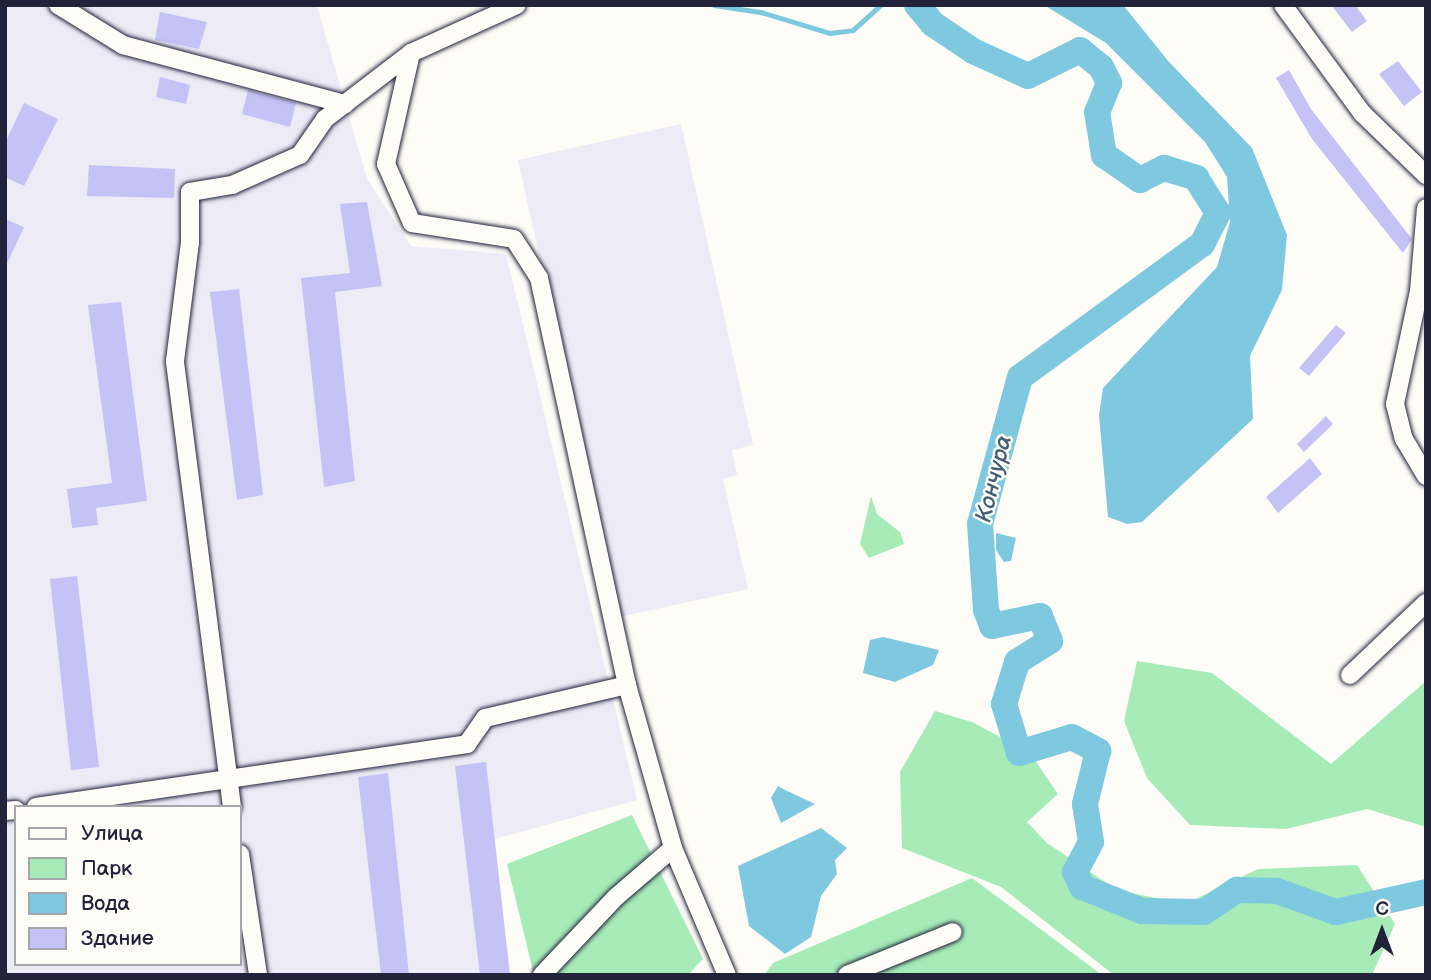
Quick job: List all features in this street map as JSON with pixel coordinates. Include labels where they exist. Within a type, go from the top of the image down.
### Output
[{"type":"street","points":[[58,5],[123,46],[345,104]]},
{"type":"street","points":[[233,805],[175,361],[190,243],[190,192],[232,185],[300,155],[325,119],[411,52],[517,5]]},
{"type":"street","points":[[1283,5],[1362,113],[1426,175]]},
{"type":"street","points":[[411,52],[386,164],[412,223],[514,239],[539,278],[627,685],[673,848],[727,975]]},
{"type":"street","points":[[1426,208],[1422,296],[1395,404],[1404,439],[1426,476]]},
{"type":"street","points":[[1350,675],[1426,603]]},
{"type":"street","points":[[50,805],[467,744],[485,718],[627,685]]},
{"type":"street","points":[[542,975],[616,897],[673,848]]},
{"type":"street","points":[[242,868],[258,975]]},
{"type":"street","points":[[847,975],[953,932]]},
{"type":"shaded area","points":[[5,5],[317,6],[367,179],[411,246],[506,254],[637,800],[494,839],[506,975],[5,975]]},
{"type":"shaded area","points":[[681,124],[753,445],[732,450],[737,475],[723,479],[748,589],[619,617],[518,160]]},
{"type":"green space","points":[[871,496],[877,514],[900,532],[904,544],[869,558],[860,544]]},
{"type":"green space","points":[[1137,661],[1212,673],[1331,764],[1426,681],[1426,827],[1367,809],[1286,829],[1190,825],[1147,778],[1124,721]]},
{"type":"green space","points":[[935,711],[972,722],[1030,753],[1058,794],[1027,822],[1047,843],[1117,890],[1185,904],[1258,869],[1357,865],[1395,924],[1372,975],[1114,975],[1001,887],[902,848],[900,772]]},
{"type":"green space","points":[[632,815],[703,959],[688,975],[534,975],[507,864]]},
{"type":"green space","points":[[972,878],[1102,975],[764,975],[773,963]]},
{"type":"water","points":[[1044,5],[1123,5],[1169,62],[1252,148],[1287,235],[1282,290],[1250,356],[1253,419],[1142,522],[1127,524],[1108,517],[1099,415],[1103,388],[1217,267],[1230,222],[1227,177],[1205,142],[1106,43]]},
{"type":"water","points":[[996,533],[1016,538],[1011,561],[1004,562],[996,550]]},
{"type":"water","points":[[883,637],[939,650],[933,665],[895,682],[863,673],[870,640]]},
{"type":"water","points":[[778,786],[815,804],[781,823],[771,798]]},
{"type":"water","points":[[821,828],[847,848],[835,860],[837,874],[821,896],[811,937],[785,954],[749,926],[738,866]]},
{"type":"building","points":[[1331,5],[1355,5],[1367,21],[1352,32]]},
{"type":"building","points":[[160,12],[207,22],[199,49],[155,40]]},
{"type":"building","points":[[1398,61],[1422,92],[1404,106],[1379,74]]},
{"type":"building","points":[[1289,70],[1311,109],[1412,239],[1403,253],[1312,139],[1276,78]]},
{"type":"building","points":[[160,77],[190,85],[186,104],[156,97]]},
{"type":"building","points":[[248,90],[296,103],[290,127],[242,114]]},
{"type":"building","points":[[24,103],[58,119],[24,186],[5,177],[5,143]]},
{"type":"building","points":[[89,165],[175,169],[174,198],[87,196]]},
{"type":"building","points":[[367,202],[382,286],[335,292],[355,481],[324,487],[301,278],[350,273],[340,204]]},
{"type":"building","points":[[5,219],[24,227],[5,268]]},
{"type":"building","points":[[239,289],[263,495],[237,500],[210,292]]},
{"type":"building","points":[[121,302],[147,501],[96,508],[98,525],[72,528],[67,489],[112,483],[88,305]]},
{"type":"building","points":[[1336,325],[1346,333],[1309,376],[1299,368]]},
{"type":"building","points":[[1326,416],[1333,424],[1304,452],[1297,444]]},
{"type":"building","points":[[1310,458],[1322,474],[1278,513],[1266,497]]},
{"type":"building","points":[[77,576],[99,767],[71,770],[50,579]]},
{"type":"building","points":[[486,762],[510,975],[480,975],[455,766]]},
{"type":"building","points":[[388,773],[409,975],[381,975],[358,777]]},
{"type":"waterway","points":[[714,5],[761,12],[830,33],[853,30],[881,5]]},
{"type":"waterway","name":"Кончура","points":[[917,5],[933,24],[973,51],[1028,76],[1080,50],[1101,67],[1109,83],[1097,112],[1104,155],[1140,180],[1164,168],[1196,178],[1218,213],[1202,244],[1020,377],[980,524],[986,610],[992,626],[1040,616],[1050,641],[1017,662],[1004,704],[1019,753],[1072,737],[1098,751],[1085,804],[1091,842],[1075,872],[1082,887],[1142,911],[1204,912],[1237,890],[1277,891],[1336,912],[1426,892]]}]
